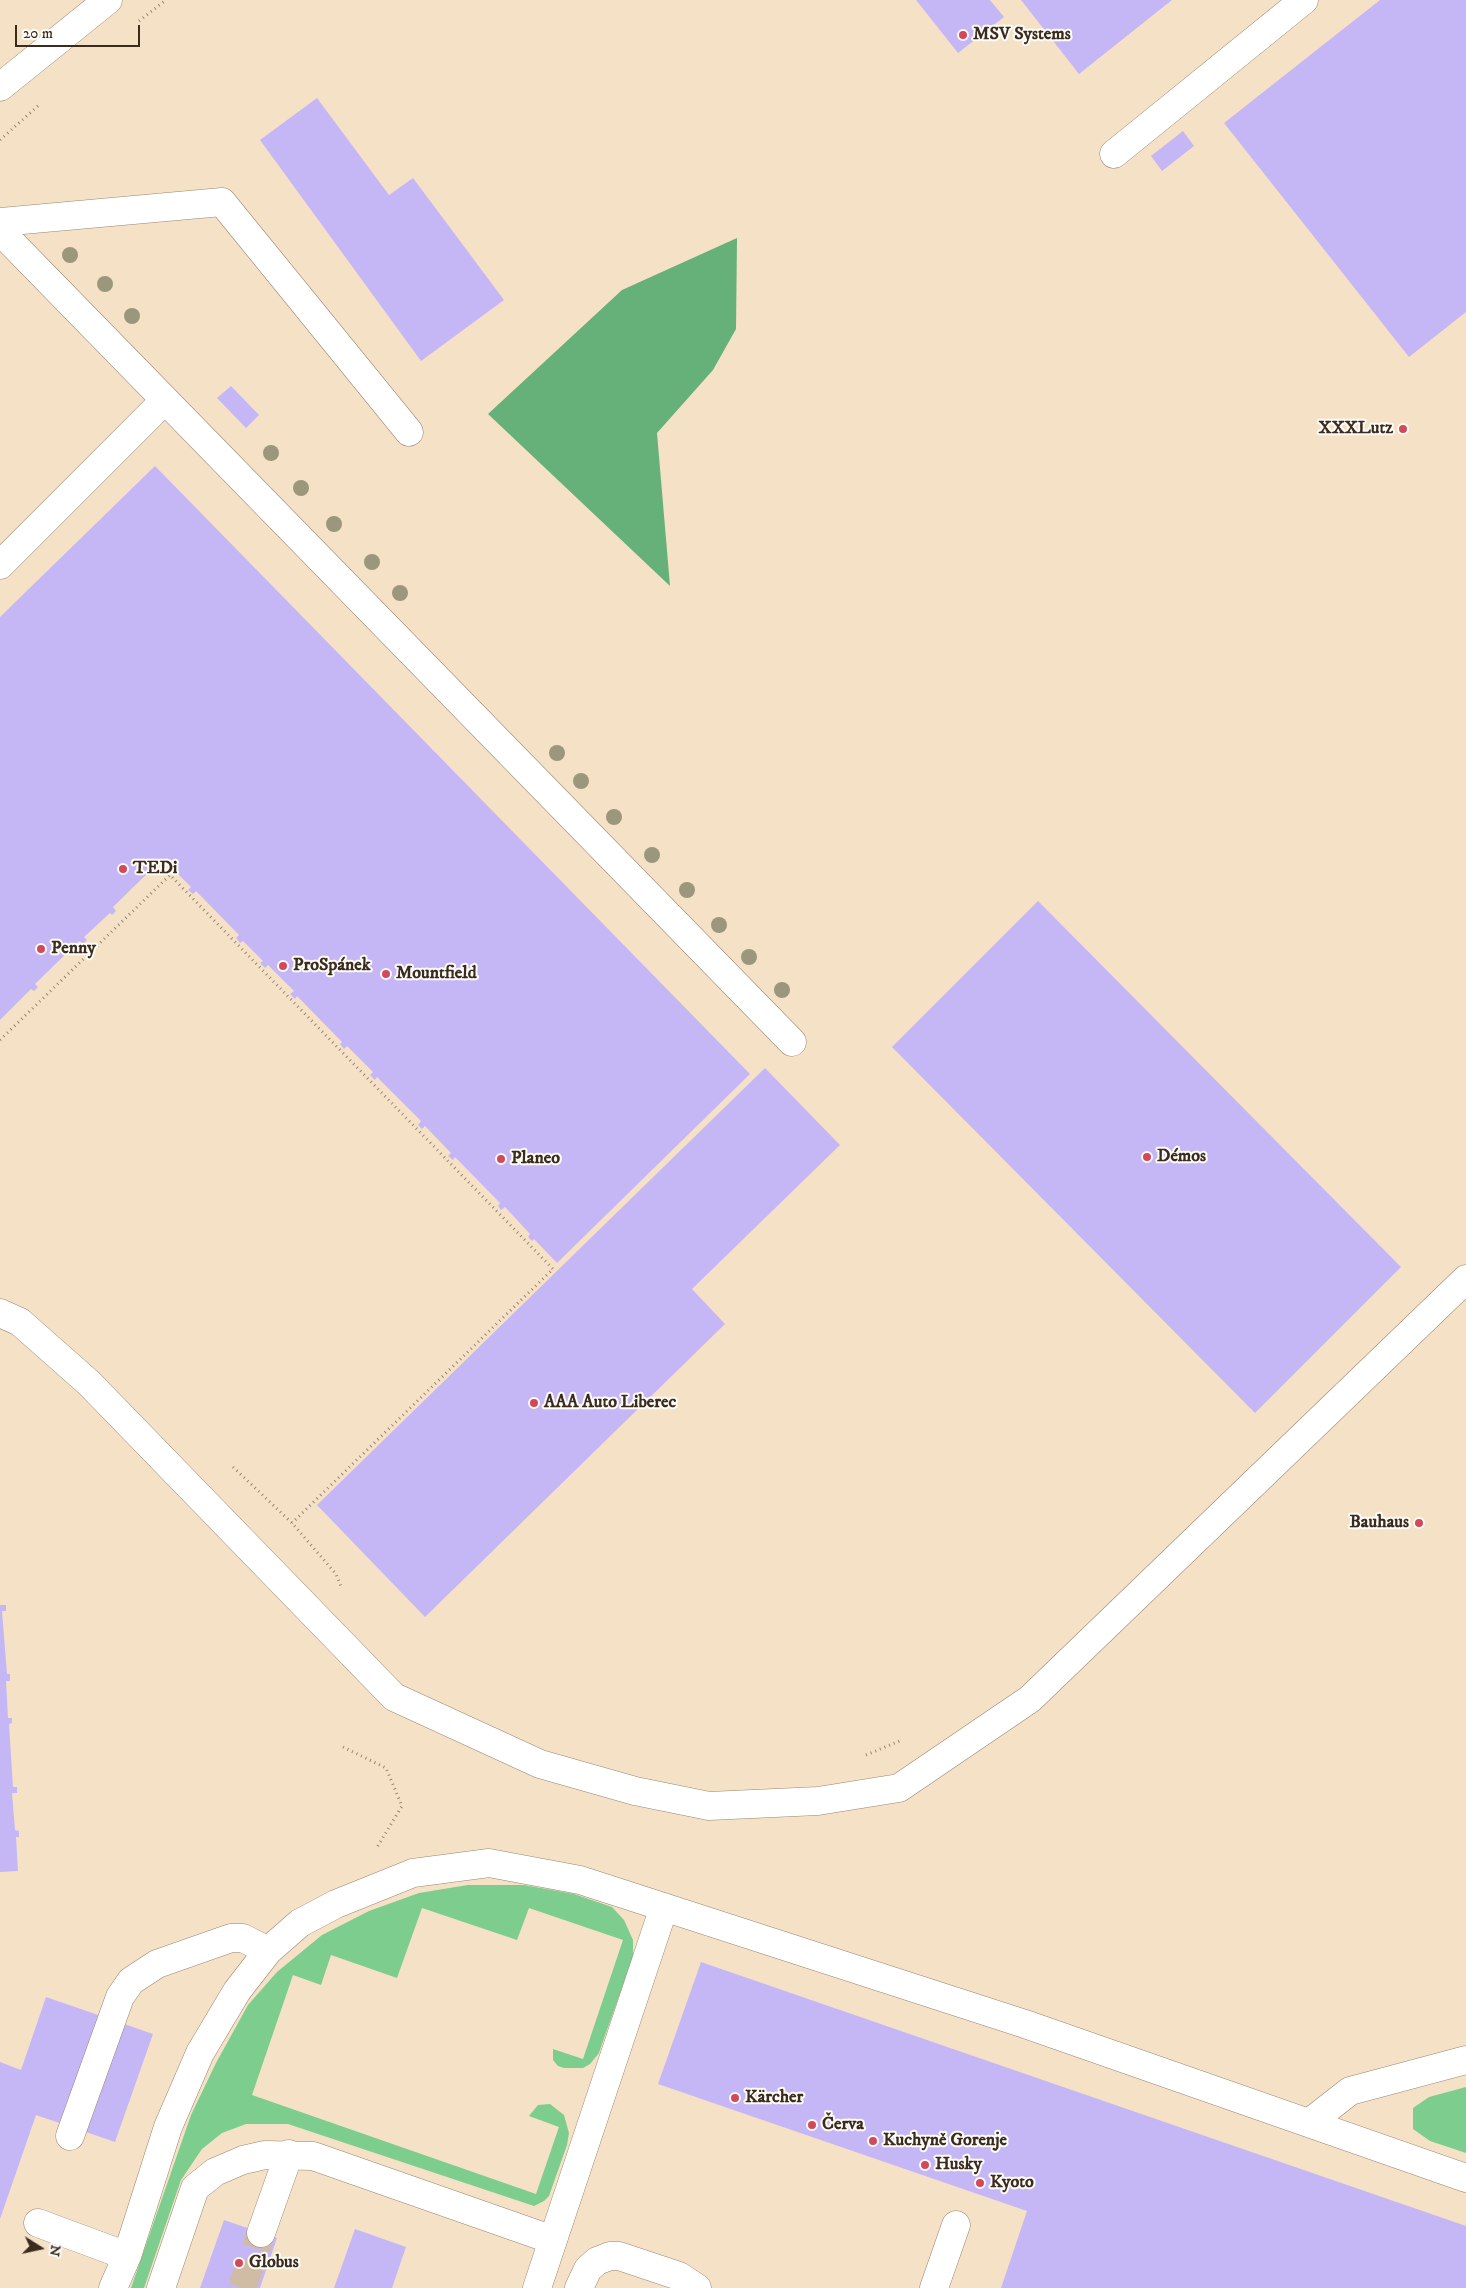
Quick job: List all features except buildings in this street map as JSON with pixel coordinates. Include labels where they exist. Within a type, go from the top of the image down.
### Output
[{"type":"street","points":[[0,87],[108,0]]},
{"type":"street","points":[[1114,154],[1304,0]]},
{"type":"street","points":[[0,222],[222,202],[409,432]]},
{"type":"street","points":[[0,231],[792,1042]]},
{"type":"street","points":[[0,565],[165,400]]},
{"type":"street","points":[[0,1313],[20,1322],[89,1383],[394,1697],[540,1764],[635,1791],[709,1806],[818,1801],[899,1788],[1030,1699],[1466,1279]]},
{"type":"street","points":[[113,2288],[127,2256],[168,2127],[200,2053],[237,1991],[268,1952],[300,1923],[345,1901],[413,1873],[489,1863],[580,1880],[1026,2024],[1466,2178]]},
{"type":"street","points":[[537,2288],[664,1908]]},
{"type":"street","points":[[70,2136],[120,1997],[132,1981],[157,1964],[231,1938],[243,1938],[268,1952]]},
{"type":"street","points":[[1309,2123],[1350,2091],[1466,2060]]},
{"type":"street","points":[[261,2233],[289,2154]]},
{"type":"street","points":[[161,2288],[196,2188],[215,2172],[243,2160],[265,2155],[313,2156],[553,2240]]},
{"type":"street","points":[[38,2223],[127,2256]]},
{"type":"street","points":[[934,2288],[956,2225]]},
{"type":"street","points":[[579,2288],[588,2268],[597,2261],[610,2256],[619,2256],[679,2276],[697,2288]]},
{"type":"path","points":[[0,1040],[170,875],[553,1269],[292,1523]]},
{"type":"path","points":[[233,1467],[292,1523],[336,1574],[345,1598]]},
{"type":"path","points":[[860,1758],[910,1736]]},
{"type":"path","points":[[343,1747],[386,1768],[402,1806],[372,1855]]},
{"type":"green space","points":[[737,238],[736,329],[713,370],[657,433],[670,586],[488,414],[622,290]]},
{"type":"green space","points":[[468,1885],[524,1885],[574,1894],[612,1907],[624,1920],[633,1940],[633,1957],[599,2053],[590,2064],[583,2068],[564,2068],[558,2066],[553,2060],[553,2049],[583,2059],[623,1940],[529,1908],[517,1940],[422,1908],[397,1978],[331,1955],[321,1985],[293,1975],[252,2095],[536,2194],[559,2127],[529,2116],[538,2105],[550,2104],[564,2115],[569,2133],[567,2145],[549,2196],[534,2206],[288,2124],[246,2124],[222,2133],[202,2149],[181,2180],[144,2288],[131,2288],[191,2115],[216,2063],[248,2005],[277,1972],[322,1935],[369,1911],[419,1893]]},
{"type":"green space","points":[[1466,2087],[1466,2153],[1430,2141],[1413,2129],[1413,2108],[1429,2097]]},
{"type":"tunnel","points":[[242,2288],[261,2233]]},
{"type":"place","name":"MSV Systems","points":[[963,35]]},
{"type":"place","name":"XXXLutz","points":[[1403,429]]},
{"type":"place","name":"TEDi","points":[[123,869]]},
{"type":"place","name":"Penny","points":[[41,949]]},
{"type":"place","name":"ProSpánek","points":[[283,966]]},
{"type":"place","name":"Mountfield","points":[[386,974]]},
{"type":"place","name":"Démos","points":[[1147,1157]]},
{"type":"place","name":"Planeo","points":[[501,1159]]},
{"type":"place","name":"AAA Auto Liberec","points":[[534,1403]]},
{"type":"place","name":"Bauhaus","points":[[1419,1523]]},
{"type":"place","name":"Kärcher","points":[[735,2098]]},
{"type":"place","name":"Červa","points":[[812,2125]]},
{"type":"place","name":"Kuchyně Gorenje","points":[[873,2141]]},
{"type":"place","name":"Husky","points":[[925,2165]]},
{"type":"place","name":"Kyoto","points":[[980,2183]]},
{"type":"place","name":"Globus","points":[[239,2263]]}]
